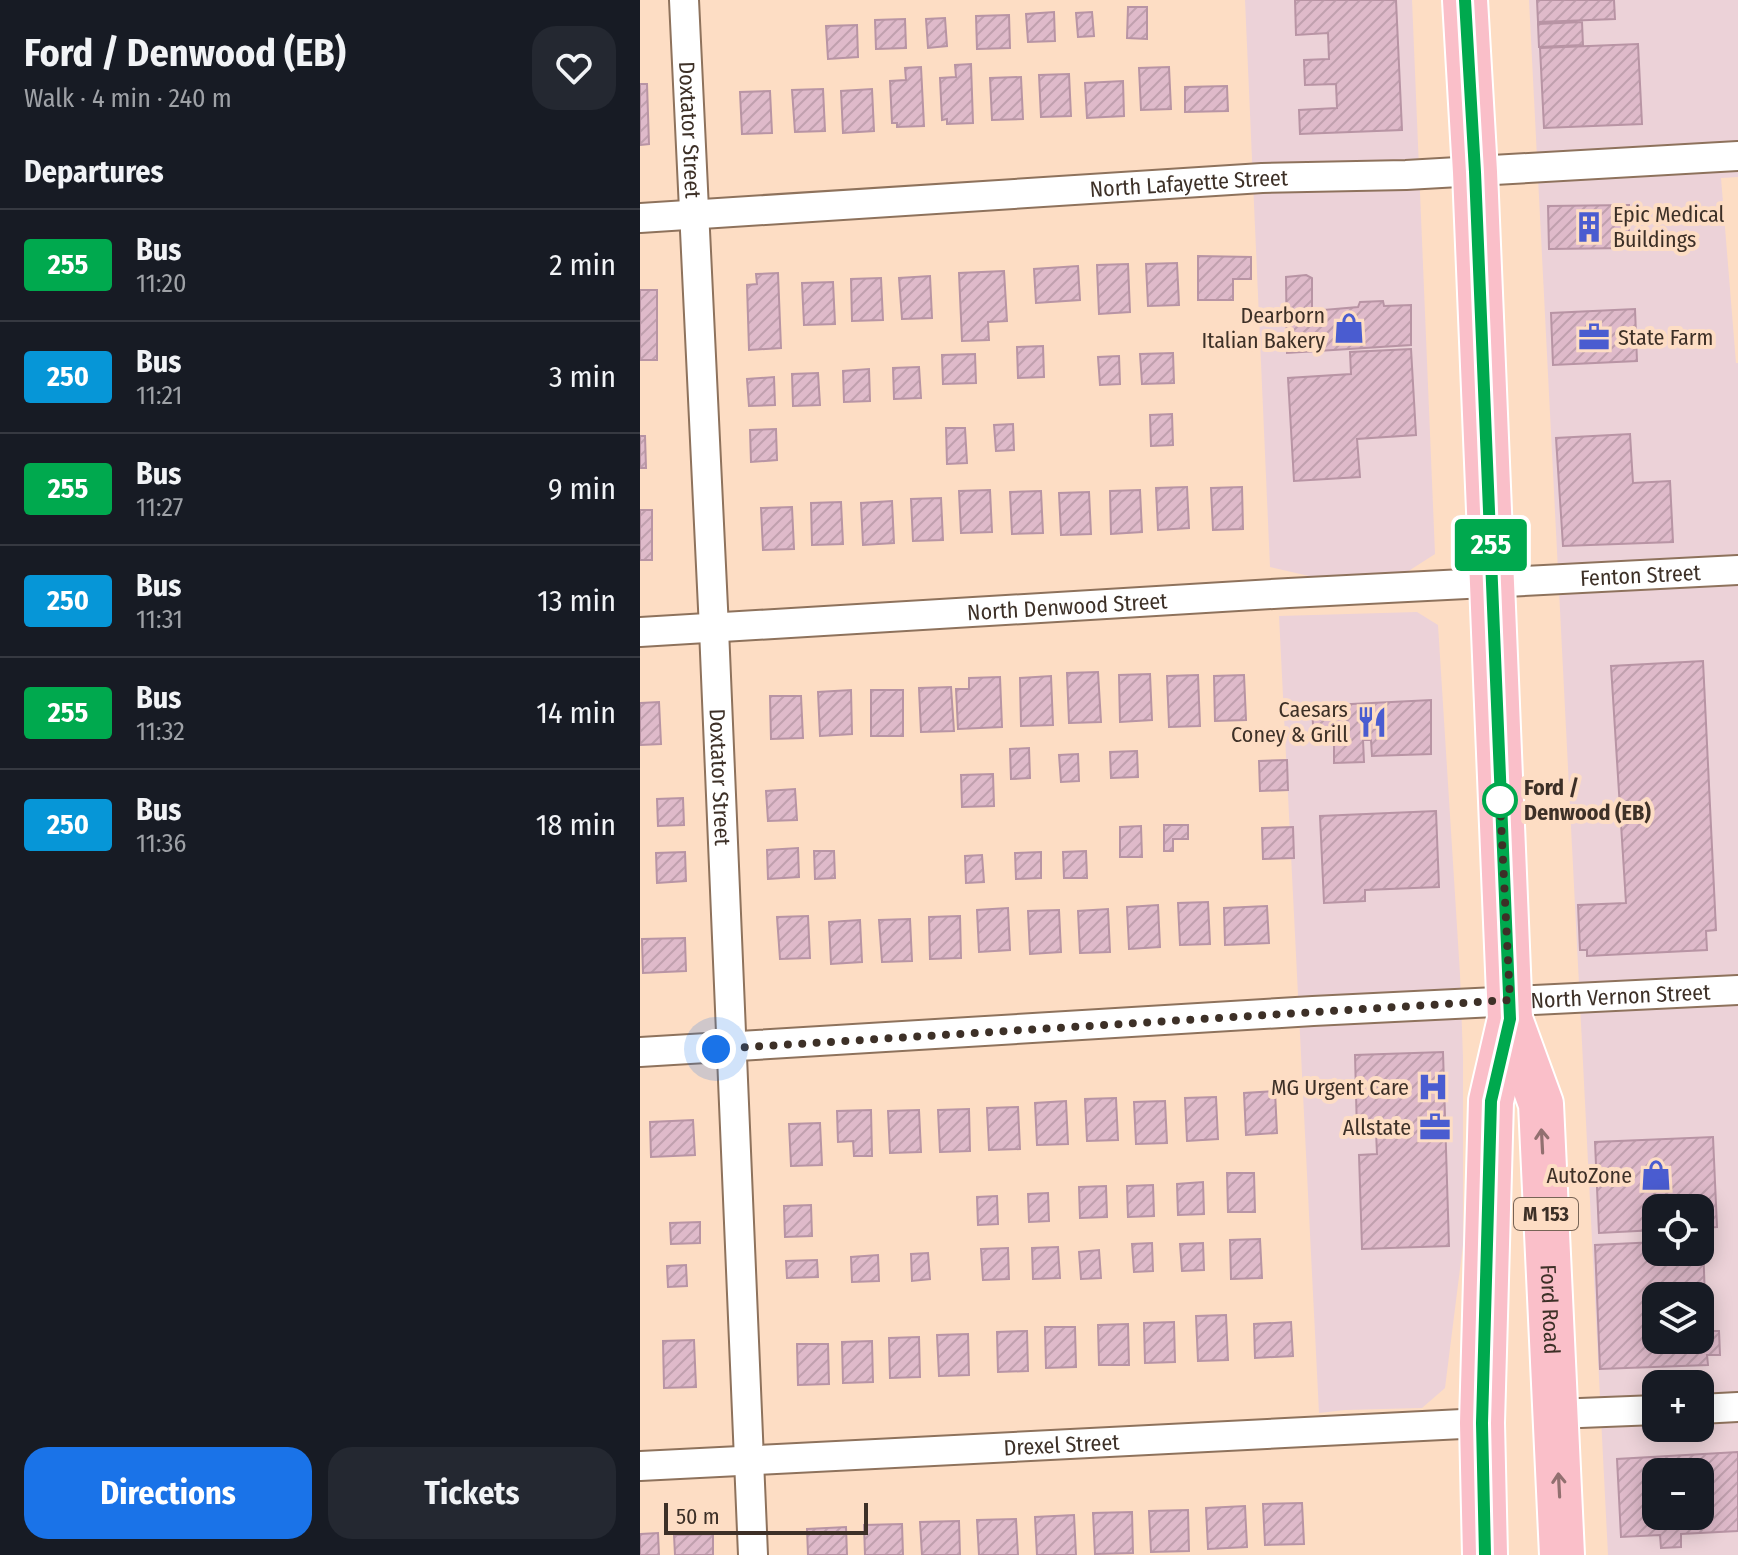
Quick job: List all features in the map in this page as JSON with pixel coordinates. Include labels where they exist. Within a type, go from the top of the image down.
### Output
[{"type":"main road","name":"Ford Road","points":[[1465,0],[1510,1010],[1491,1101],[1482,1423],[1485,1555]]},
{"type":"main road","name":"Ford Road","points":[[1510,1010],[1541,1104],[1562,1555]]},
{"type":"street","name":"Doxtator Street","points":[[684,0],[733,1048],[753,1555]]},
{"type":"street","name":"North Lafayette Street","points":[[640,218],[1262,178],[1475,172],[1738,156]]},
{"type":"street","name":"Fenton Street","points":[[1493,583],[1738,570]]},
{"type":"street","name":"North Denwood Street","points":[[640,632],[1493,583]]},
{"type":"street","name":"North Vernon Street","points":[[640,1052],[1510,1010],[1738,990]]},
{"type":"street","points":[[1714,1408],[1738,1407]]},
{"type":"street","points":[[1555,1414],[1642,1411]]},
{"type":"street","name":"Drexel Street","points":[[640,1466],[1482,1423]]},
{"type":"shaded area","points":[[1245,0],[1412,0],[1435,554],[1407,572],[1313,577],[1270,567]]},
{"type":"shaded area","points":[[1529,0],[1738,0],[1738,177],[1721,178],[1738,363],[1738,1555],[1608,1555]]},
{"type":"shaded area","points":[[1417,612],[1438,625],[1460,974],[1463,1245],[1445,1388],[1422,1408],[1319,1413],[1279,616]]},
{"type":"building","points":[[1295,0],[1396,0],[1402,130],[1300,134],[1299,110],[1337,108],[1336,84],[1305,85],[1304,60],[1329,59],[1328,33],[1296,35]]},
{"type":"building","points":[[1537,0],[1614,0],[1615,19],[1538,22]]},
{"type":"building","points":[[1128,7],[1147,7],[1147,39],[1127,38]]},
{"type":"building","points":[[1054,12],[1055,41],[1028,42],[1026,14]]},
{"type":"building","points":[[1092,12],[1094,36],[1078,37],[1076,13]]},
{"type":"building","points":[[1009,15],[1010,48],[977,49],[976,16]]},
{"type":"building","points":[[945,18],[947,46],[928,48],[926,19]]},
{"type":"building","points":[[905,19],[906,48],[876,49],[875,20]]},
{"type":"building","points":[[1582,22],[1583,45],[1539,47],[1538,24]]},
{"type":"building","points":[[857,25],[858,57],[828,59],[826,26]]},
{"type":"building","points":[[1638,44],[1642,124],[1544,128],[1540,48]]},
{"type":"building","points":[[971,64],[973,123],[947,124],[947,119],[942,120],[940,78],[956,77],[955,65]]},
{"type":"building","points":[[921,67],[924,126],[897,127],[897,123],[892,123],[890,81],[906,80],[905,68]]},
{"type":"building","points":[[1169,67],[1171,109],[1141,110],[1139,68]]},
{"type":"building","points":[[1069,74],[1071,116],[1041,117],[1039,75]]},
{"type":"building","points":[[1021,77],[1023,119],[992,120],[990,78]]},
{"type":"building","points":[[1123,81],[1124,116],[1087,118],[1085,83]]},
{"type":"building","points":[[640,84],[647,84],[649,144],[640,145]]},
{"type":"building","points":[[1227,86],[1228,111],[1185,112],[1185,87]]},
{"type":"building","points":[[823,89],[825,131],[795,132],[792,90]]},
{"type":"building","points":[[872,89],[874,131],[843,133],[841,91]]},
{"type":"building","points":[[770,91],[772,133],[742,134],[740,92]]},
{"type":"building","name":"Epic Medical Buildings","points":[[1629,205],[1629,248],[1549,249],[1548,206]]},
{"type":"building","points":[[1198,256],[1251,257],[1251,279],[1233,279],[1233,300],[1198,300]]},
{"type":"building","points":[[1177,263],[1179,305],[1148,306],[1146,264]]},
{"type":"building","points":[[1128,264],[1130,312],[1099,314],[1097,265]]},
{"type":"building","points":[[1078,266],[1080,300],[1036,303],[1034,269]]},
{"type":"building","points":[[1004,271],[1007,321],[988,322],[989,340],[962,341],[959,273]]},
{"type":"building","points":[[778,273],[781,348],[749,350],[747,285],[757,284],[756,274]]},
{"type":"building","name":"Dearborn Italian Bakery","points":[[1306,275],[1312,278],[1312,311],[1358,307],[1360,302],[1383,301],[1384,306],[1411,305],[1411,345],[1287,353],[1286,277]]},
{"type":"building","points":[[930,276],[932,318],[902,319],[899,278]]},
{"type":"building","points":[[881,278],[883,320],[852,321],[851,279]]},
{"type":"building","points":[[833,282],[835,324],[804,325],[802,283]]},
{"type":"building","points":[[640,290],[657,290],[657,360],[640,360]]},
{"type":"building","name":"State Farm","points":[[1635,309],[1637,361],[1553,365],[1551,313]]},
{"type":"building","points":[[1043,346],[1044,377],[1018,378],[1017,347]]},
{"type":"building","points":[[1411,349],[1416,435],[1357,439],[1360,477],[1294,481],[1288,378],[1351,374],[1350,352]]},
{"type":"building","points":[[1173,353],[1174,383],[1142,384],[1140,354]]},
{"type":"building","points":[[975,354],[976,383],[943,384],[942,355]]},
{"type":"building","points":[[1119,356],[1120,384],[1100,385],[1098,357]]},
{"type":"building","points":[[919,367],[921,398],[894,399],[893,368]]},
{"type":"building","points":[[869,369],[870,401],[844,402],[843,371]]},
{"type":"building","points":[[818,373],[820,405],[793,406],[792,374]]},
{"type":"building","points":[[774,377],[775,405],[749,406],[747,379]]},
{"type":"building","points":[[1172,414],[1173,445],[1151,446],[1150,415]]},
{"type":"building","points":[[1013,424],[1014,450],[996,451],[994,425]]},
{"type":"building","points":[[946,428],[965,428],[967,463],[947,464]]},
{"type":"building","points":[[776,429],[777,460],[751,462],[750,430]]},
{"type":"building","points":[[1630,434],[1633,483],[1670,481],[1673,542],[1563,546],[1556,438]]},
{"type":"building","points":[[640,436],[645,436],[646,468],[640,468]]},
{"type":"building","points":[[1187,487],[1189,528],[1158,530],[1156,488]]},
{"type":"building","points":[[1242,487],[1243,529],[1213,530],[1211,488]]},
{"type":"building","points":[[990,490],[992,532],[961,533],[959,491]]},
{"type":"building","points":[[1140,490],[1142,532],[1111,534],[1110,491]]},
{"type":"building","points":[[1041,491],[1043,533],[1012,534],[1010,492]]},
{"type":"building","points":[[1089,492],[1091,534],[1061,535],[1059,493]]},
{"type":"building","points":[[941,498],[943,540],[913,541],[911,499]]},
{"type":"building","points":[[892,501],[894,543],[863,545],[861,503]]},
{"type":"building","points":[[841,502],[843,544],[812,545],[811,503]]},
{"type":"building","points":[[792,507],[794,549],[763,550],[761,508]]},
{"type":"building","points":[[640,510],[652,510],[652,560],[640,560]]},
{"type":"building","points":[[1703,661],[1716,930],[1706,931],[1707,950],[1587,956],[1587,950],[1580,950],[1578,905],[1626,903],[1611,666]]},
{"type":"building","points":[[1098,672],[1101,722],[1069,723],[1067,673]]},
{"type":"building","points":[[1150,674],[1152,720],[1120,722],[1119,675]]},
{"type":"building","points":[[1198,675],[1200,726],[1169,727],[1167,676]]},
{"type":"building","points":[[1244,675],[1246,720],[1215,721],[1214,676]]},
{"type":"building","points":[[1051,676],[1053,725],[1021,726],[1020,678]]},
{"type":"building","points":[[1000,677],[1002,727],[958,729],[956,689],[969,689],[969,678]]},
{"type":"building","points":[[951,687],[954,731],[921,732],[919,688]]},
{"type":"building","points":[[851,690],[852,734],[820,736],[818,692]]},
{"type":"building","points":[[871,690],[903,690],[903,736],[871,736]]},
{"type":"building","points":[[770,696],[801,696],[803,738],[771,739]]},
{"type":"building","name":"Caesars Coney & Grill","points":[[1431,700],[1431,754],[1372,756],[1371,740],[1363,740],[1364,762],[1334,763],[1334,743],[1314,744],[1312,706]]},
{"type":"building","points":[[659,702],[661,744],[640,745],[640,703]]},
{"type":"building","points":[[1029,748],[1030,778],[1011,779],[1010,749]]},
{"type":"building","points":[[1137,751],[1138,777],[1111,778],[1110,752]]},
{"type":"building","points":[[1078,754],[1079,781],[1061,782],[1059,755]]},
{"type":"building","points":[[1287,760],[1288,790],[1260,791],[1259,761]]},
{"type":"building","points":[[993,774],[994,806],[962,807],[961,775]]},
{"type":"building","points":[[795,789],[797,820],[768,821],[766,791]]},
{"type":"building","points":[[683,798],[684,825],[658,826],[657,799]]},
{"type":"building","points":[[1436,811],[1439,887],[1365,890],[1365,901],[1324,903],[1320,816]]},
{"type":"building","points":[[1164,825],[1188,825],[1188,839],[1173,839],[1173,851],[1164,851]]},
{"type":"building","points":[[1141,826],[1142,857],[1120,857],[1120,827]]},
{"type":"building","points":[[1293,827],[1294,858],[1263,859],[1262,828]]},
{"type":"building","points":[[798,848],[799,877],[768,879],[767,850]]},
{"type":"building","points":[[814,851],[834,851],[835,878],[815,879]]},
{"type":"building","points":[[1086,851],[1087,878],[1064,878],[1063,852]]},
{"type":"building","points":[[685,852],[686,881],[657,883],[656,853]]},
{"type":"building","points":[[1041,852],[1041,878],[1016,879],[1015,853]]},
{"type":"building","points":[[982,855],[984,882],[966,883],[965,856]]},
{"type":"building","points":[[1208,902],[1210,944],[1180,945],[1178,903]]},
{"type":"building","points":[[1158,905],[1160,947],[1129,949],[1127,907]]},
{"type":"building","points":[[1267,906],[1269,943],[1225,945],[1224,908]]},
{"type":"building","points":[[1008,908],[1010,950],[979,952],[977,910]]},
{"type":"building","points":[[1108,909],[1110,952],[1080,953],[1078,911]]},
{"type":"building","points":[[1059,910],[1061,952],[1030,954],[1028,911]]},
{"type":"building","points":[[808,916],[810,958],[780,959],[777,917]]},
{"type":"building","points":[[960,916],[961,958],[930,959],[929,917]]},
{"type":"building","points":[[910,919],[912,961],[882,962],[879,920]]},
{"type":"building","points":[[860,920],[862,962],[831,964],[829,922]]},
{"type":"building","points":[[685,938],[686,971],[643,973],[642,939]]},
{"type":"building","points":[[1443,1052],[1449,1246],[1362,1249],[1359,1155],[1377,1154],[1376,1131],[1357,1132],[1355,1055]]},
{"type":"building","points":[[1275,1091],[1277,1133],[1246,1135],[1244,1093]]},
{"type":"building","points":[[1216,1097],[1218,1139],[1187,1141],[1185,1098]]},
{"type":"building","points":[[1116,1098],[1118,1140],[1087,1141],[1085,1099]]},
{"type":"building","points":[[1066,1101],[1068,1144],[1037,1145],[1035,1103]]},
{"type":"building","points":[[1165,1101],[1167,1143],[1136,1144],[1134,1102]]},
{"type":"building","points":[[1018,1107],[1020,1149],[989,1150],[987,1108]]},
{"type":"building","points":[[969,1109],[970,1151],[940,1152],[938,1110]]},
{"type":"building","points":[[871,1110],[872,1156],[854,1156],[853,1141],[838,1142],[837,1111]]},
{"type":"building","points":[[919,1110],[921,1152],[890,1153],[888,1111]]},
{"type":"building","points":[[693,1120],[695,1155],[651,1157],[650,1122]]},
{"type":"building","points":[[820,1123],[822,1165],[791,1166],[789,1124]]},
{"type":"building","name":"AutoZone","points":[[1713,1137],[1717,1227],[1714,1227],[1714,1194],[1642,1194],[1642,1231],[1599,1233],[1595,1142]]},
{"type":"building","points":[[1227,1173],[1254,1173],[1255,1212],[1228,1212]]},
{"type":"building","points":[[1203,1182],[1204,1214],[1178,1215],[1177,1184]]},
{"type":"building","points":[[1153,1185],[1154,1216],[1128,1217],[1127,1186]]},
{"type":"building","points":[[1106,1186],[1107,1217],[1080,1218],[1079,1187]]},
{"type":"building","points":[[1048,1193],[1049,1221],[1029,1222],[1028,1194]]},
{"type":"building","points":[[997,1196],[998,1224],[978,1225],[977,1197]]},
{"type":"building","points":[[811,1205],[812,1236],[785,1237],[784,1206]]},
{"type":"building","points":[[700,1222],[700,1243],[671,1244],[670,1223]]},
{"type":"building","points":[[1260,1239],[1262,1278],[1231,1279],[1230,1240]]},
{"type":"building","points":[[1152,1243],[1153,1271],[1134,1272],[1132,1244]]},
{"type":"building","points":[[1203,1243],[1204,1270],[1182,1271],[1180,1244]]},
{"type":"building","points":[[1642,1243],[1642,1266],[1704,1266],[1704,1282],[1642,1282],[1642,1354],[1714,1354],[1714,1331],[1719,1331],[1720,1355],[1707,1355],[1708,1365],[1600,1369],[1595,1245]]},
{"type":"building","points":[[1058,1247],[1060,1278],[1033,1279],[1032,1248]]},
{"type":"building","points":[[1008,1248],[1009,1279],[983,1280],[981,1249]]},
{"type":"building","points":[[1099,1250],[1101,1278],[1081,1279],[1079,1252]]},
{"type":"building","points":[[928,1253],[930,1279],[912,1281],[911,1254]]},
{"type":"building","points":[[878,1255],[879,1281],[852,1282],[851,1257]]},
{"type":"building","points":[[817,1260],[818,1277],[787,1278],[786,1261]]},
{"type":"building","points":[[686,1265],[687,1286],[668,1287],[667,1266]]},
{"type":"building","points":[[1226,1315],[1228,1360],[1198,1361],[1196,1316]]},
{"type":"building","points":[[1174,1322],[1175,1362],[1145,1363],[1144,1323]]},
{"type":"building","points":[[1291,1322],[1293,1356],[1255,1358],[1254,1324]]},
{"type":"building","points":[[1128,1324],[1129,1365],[1099,1365],[1098,1325]]},
{"type":"building","points":[[1045,1327],[1075,1327],[1076,1367],[1046,1368]]},
{"type":"building","points":[[1027,1331],[1028,1371],[998,1372],[997,1332]]},
{"type":"building","points":[[968,1334],[969,1375],[939,1376],[937,1335]]},
{"type":"building","points":[[919,1337],[920,1377],[890,1378],[889,1338]]},
{"type":"building","points":[[694,1340],[696,1387],[664,1388],[663,1341]]},
{"type":"building","points":[[872,1341],[873,1382],[843,1383],[842,1342]]},
{"type":"building","points":[[797,1344],[828,1344],[829,1384],[798,1385]]},
{"type":"building","points":[[1738,1452],[1738,1531],[1681,1534],[1681,1547],[1661,1548],[1660,1535],[1621,1537],[1617,1459]]},
{"type":"building","points":[[1302,1503],[1304,1544],[1265,1545],[1263,1504]]},
{"type":"building","points":[[1245,1506],[1247,1547],[1208,1549],[1206,1508]]},
{"type":"building","points":[[1188,1510],[1189,1551],[1151,1552],[1149,1511]]},
{"type":"building","points":[[1132,1512],[1133,1553],[1095,1554],[1093,1513]]},
{"type":"building","points":[[1074,1515],[1076,1555],[1037,1555],[1035,1517]]},
{"type":"building","points":[[1016,1519],[1018,1555],[979,1555],[977,1520]]},
{"type":"building","points":[[959,1521],[960,1555],[922,1555],[920,1522]]},
{"type":"building","points":[[902,1524],[903,1555],[865,1555],[864,1525]]},
{"type":"building","points":[[846,1527],[847,1555],[808,1555],[807,1529]]},
{"type":"building","points":[[658,1533],[659,1555],[640,1555],[640,1534]]},
{"type":"building","points":[[713,1534],[713,1555],[675,1555],[674,1535]]},
{"type":"bus line","name":"255","points":[[1465,0],[1475,172],[1510,1019],[1491,1101],[1482,1423],[1485,1555]]},
{"type":"place","name":"Epic Medical Buildings","points":[[1589,227]]},
{"type":"place","name":"Dearborn Italian Bakery","points":[[1349,328]]},
{"type":"place","name":"State Farm","points":[[1594,337]]},
{"type":"place","name":"Caesars Coney & Grill","points":[[1372,722]]},
{"type":"place","name":"Ford / Denwood (EB)","points":[[1500,800]]},
{"type":"place","name":"MG Urgent Care","points":[[1433,1087]]},
{"type":"place","name":"Allstate","points":[[1435,1127]]},
{"type":"place","name":"AutoZone","points":[[1656,1175]]},
{"type":"route","points":[[716,1049],[1510,1000],[1500,800]]}]
